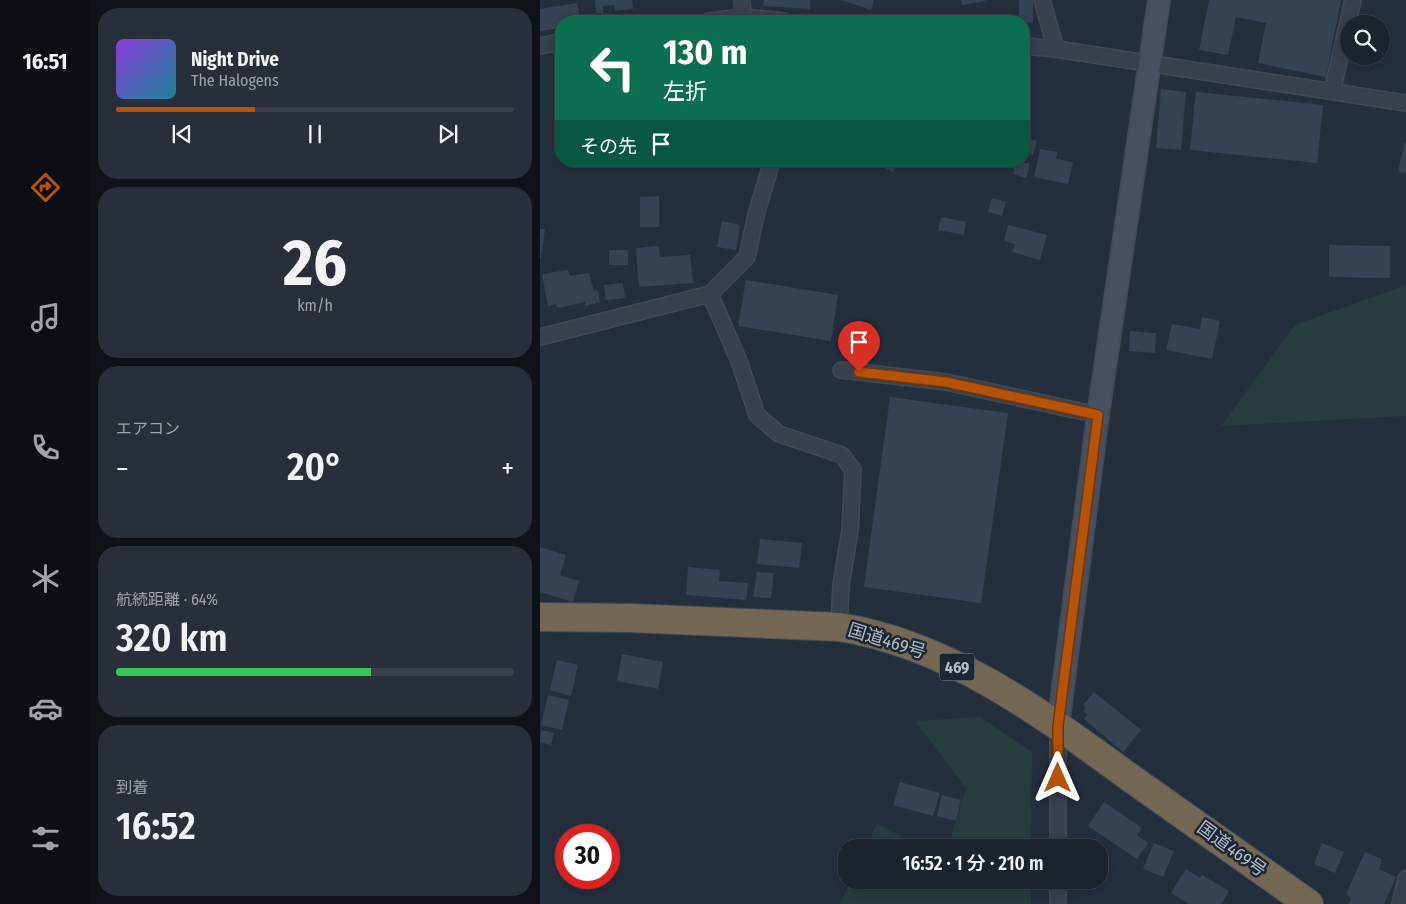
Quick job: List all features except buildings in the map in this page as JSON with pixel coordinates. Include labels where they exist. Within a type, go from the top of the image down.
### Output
[{"type":"highway","name":"国道469号","points":[[540,617],[630,618],[839,627],[861,630],[924,650],[988,682],[1058,726],[1309,904]]},
{"type":"street","points":[[742,0],[743,15]]},
{"type":"street","points":[[1042,0],[1056,49]]},
{"type":"street","points":[[1058,839],[1058,726],[1098,415],[1159,0]]},
{"type":"street","points":[[1332,92],[1353,0]]},
{"type":"street","points":[[540,46],[555,43]]},
{"type":"street","points":[[1030,47],[1406,103]]},
{"type":"street","points":[[540,337],[710,294],[747,257],[756,215],[770,167]]},
{"type":"street","points":[[710,294],[739,361],[757,415],[779,434],[842,455],[853,470],[850,530],[840,585],[839,627]]},
{"type":"street","points":[[842,370],[946,382],[1098,415]]},
{"type":"street","points":[[1400,904],[1406,879]]},
{"type":"street","points":[[1058,889],[1058,904]]},
{"type":"green space","points":[[1406,285],[1406,416],[1221,426],[1295,325]]},
{"type":"green space","points":[[980,717],[1032,752],[1031,839],[950,839],[966,788],[915,721]]},
{"type":"green space","points":[[877,824],[907,839],[870,839]]},
{"type":"green space","points":[[847,889],[1031,889],[1031,904],[840,904]]},
{"type":"route","points":[[859,372],[946,382],[1098,415],[1058,726],[1058,778]]}]
